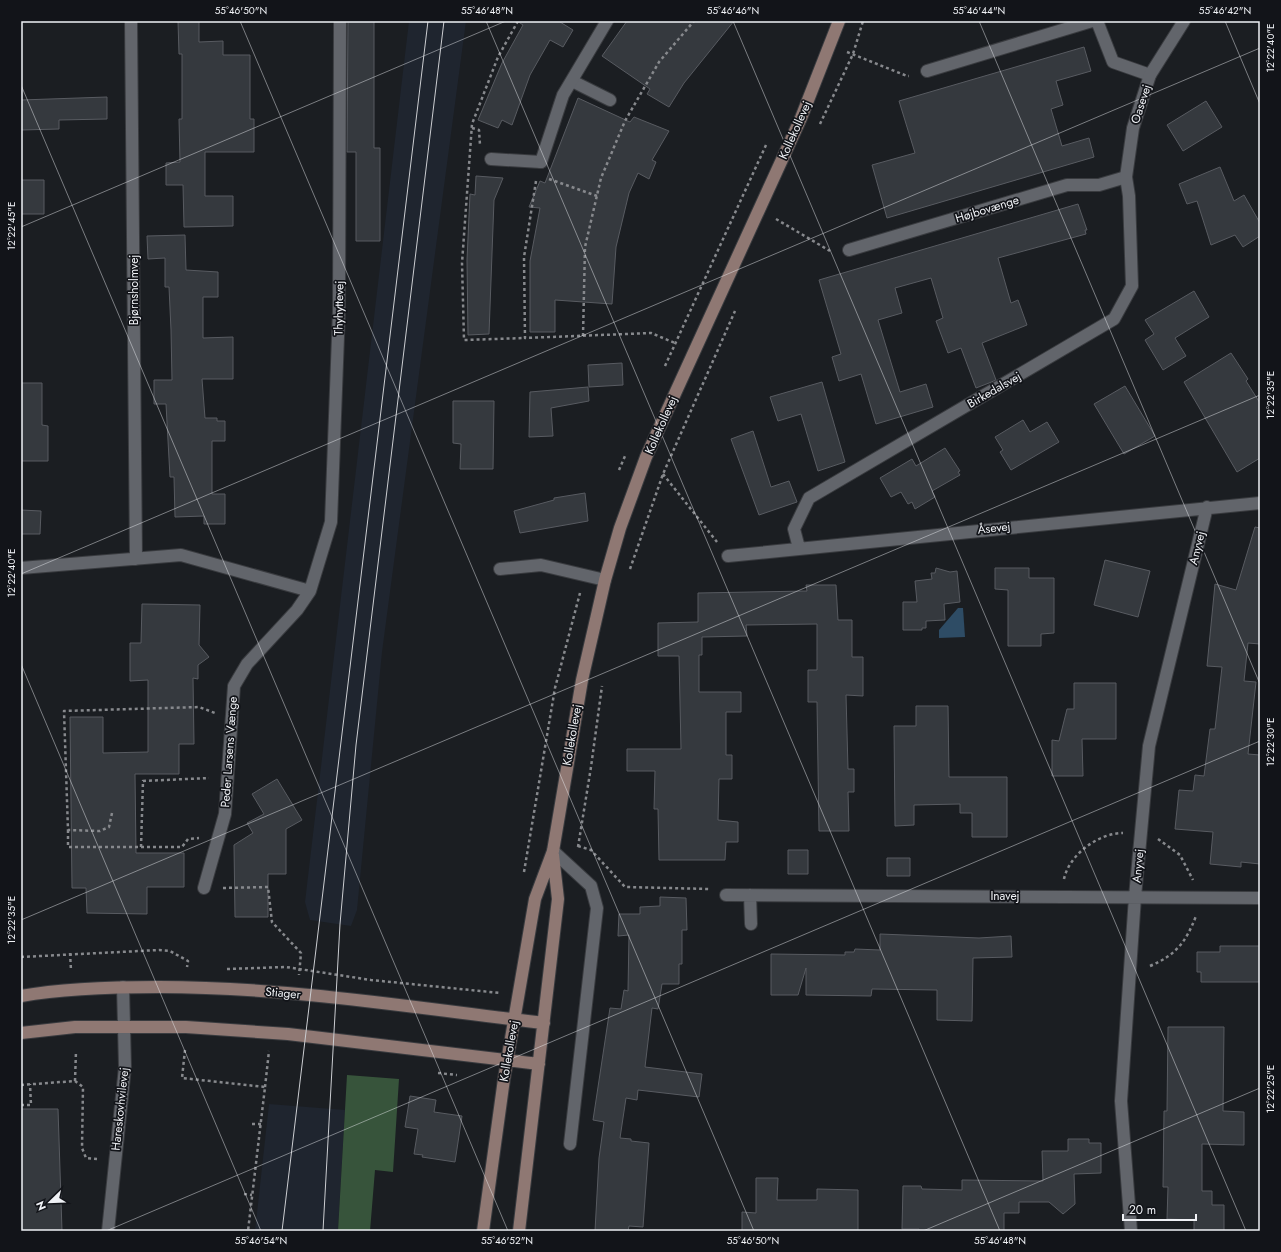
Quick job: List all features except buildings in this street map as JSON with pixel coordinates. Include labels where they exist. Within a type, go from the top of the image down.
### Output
[{"type":"street","name":"Bjørnsholmvej","points":[[131,21],[136,559]]},
{"type":"street","name":"Thyhyttevej","points":[[310,591],[331,522],[339,310],[340,21]]},
{"type":"street","name":"Kollekollevej","points":[[484,1231],[507,1060],[535,899],[553,851],[582,680],[605,580],[620,528],[646,457],[801,118],[839,21]]},
{"type":"street","points":[[927,71],[1092,21]]},
{"type":"street","points":[[1097,21],[1113,62],[1150,75]]},
{"type":"street","name":"Oasevej","points":[[1129,196],[1126,177],[1133,128],[1150,75],[1184,21]]},
{"type":"street","points":[[491,159],[541,162],[563,95],[604,22]]},
{"type":"street","points":[[572,80],[610,100]]},
{"type":"street","name":"Højbovænge","points":[[849,250],[1067,185],[1099,185],[1126,177]]},
{"type":"street","name":"Birkedalsvej","points":[[800,548],[794,530],[809,498],[1114,319],[1132,286],[1129,196]]},
{"type":"street","name":"Åsevej","points":[[728,556],[1207,507],[1260,503]]},
{"type":"street","name":"Anyvej","points":[[1131,1231],[1121,1101],[1135,897],[1149,746],[1207,507]]},
{"type":"street","points":[[21,568],[181,554],[310,591]]},
{"type":"street","points":[[500,569],[541,565],[605,580]]},
{"type":"street","name":"Peder Larsens Vænge","points":[[204,888],[225,814],[234,686],[247,664],[297,610],[310,591]]},
{"type":"street","points":[[553,851],[591,886],[597,908],[570,1144]]},
{"type":"street","name":"Kollekollevej","points":[[519,1231],[558,899],[553,851]]},
{"type":"street","name":"Inavej","points":[[726,895],[1260,898]]},
{"type":"street","points":[[750,895],[751,924]]},
{"type":"street","name":"Stiager","points":[[21,996],[124,987],[187,987],[297,994],[544,1023]]},
{"type":"street","name":"Hareskovhvilevej","points":[[108,1231],[125,1066],[124,987]]},
{"type":"street","points":[[21,1033],[75,1027],[125,1026],[235,1030],[539,1064]]},
{"type":"path","points":[[518,21],[498,57],[472,124],[462,263],[464,340],[651,333],[714,360]]},
{"type":"path","points":[[583,336],[585,247],[600,178],[625,121],[659,62],[694,21]]},
{"type":"path","points":[[820,126],[853,54],[863,21]]},
{"type":"path","points":[[830,46],[907,76],[927,71]]},
{"type":"path","points":[[525,338],[524,256],[541,162]]},
{"type":"path","points":[[538,175],[597,196]]},
{"type":"path","points":[[774,225],[780,212]]},
{"type":"path","points":[[776,219],[836,254],[849,250]]},
{"type":"path","points":[[629,571],[662,474],[736,310]]},
{"type":"path","points":[[662,474],[728,556]]},
{"type":"path","points":[[575,872],[602,682]]},
{"type":"path","points":[[218,838],[188,839],[182,847],[68,847],[64,711],[199,707],[212,713],[231,713]]},
{"type":"path","points":[[141,847],[143,781],[227,778]]},
{"type":"path","points":[[68,830],[100,831],[109,827],[112,812]]},
{"type":"path","points":[[578,846],[591,850],[625,887],[713,889],[726,895]]},
{"type":"path","points":[[204,888],[268,887],[272,922],[301,953],[297,994]]},
{"type":"path","points":[[1130,969],[1154,964],[1165,959],[1179,948],[1189,933],[1196,916],[1197,898]]},
{"type":"path","points":[[21,957],[70,953],[170,951],[188,960],[187,967]]},
{"type":"path","points":[[70,953],[71,970]]},
{"type":"path","points":[[185,1050],[182,1078],[265,1087]]},
{"type":"path","points":[[75,1081],[76,1051]]},
{"type":"path","points":[[248,1231],[265,1087],[267,1051],[276,1052]]},
{"type":"path","points":[[432,1072],[460,1074]]},
{"type":"path","points":[[21,1085],[75,1081],[83,1087],[82,1148],[86,1158],[115,1161]]},
{"type":"path","points":[[21,1105],[31,1104],[30,1084]]},
{"type":"path","points":[[252,1124],[261,1124]]},
{"type":"path","points":[[244,1194],[252,1195]]},
{"type":"shaded area","points":[[409,21],[466,21],[382,652],[357,910],[351,926],[310,920],[305,902]]},
{"type":"shaded area","points":[[269,1104],[345,1110],[338,1231],[255,1231]]},
{"type":"green space","points":[[347,1075],[399,1079],[393,1172],[375,1170],[370,1231],[338,1231]]},
{"type":"water","points":[[958,608],[963,608],[965,637],[939,638],[939,630]]},
{"type":"tram line","points":[[282,1231],[428,21]]},
{"type":"tram line","points":[[323,1231],[340,924],[356,745],[444,21]]}]
